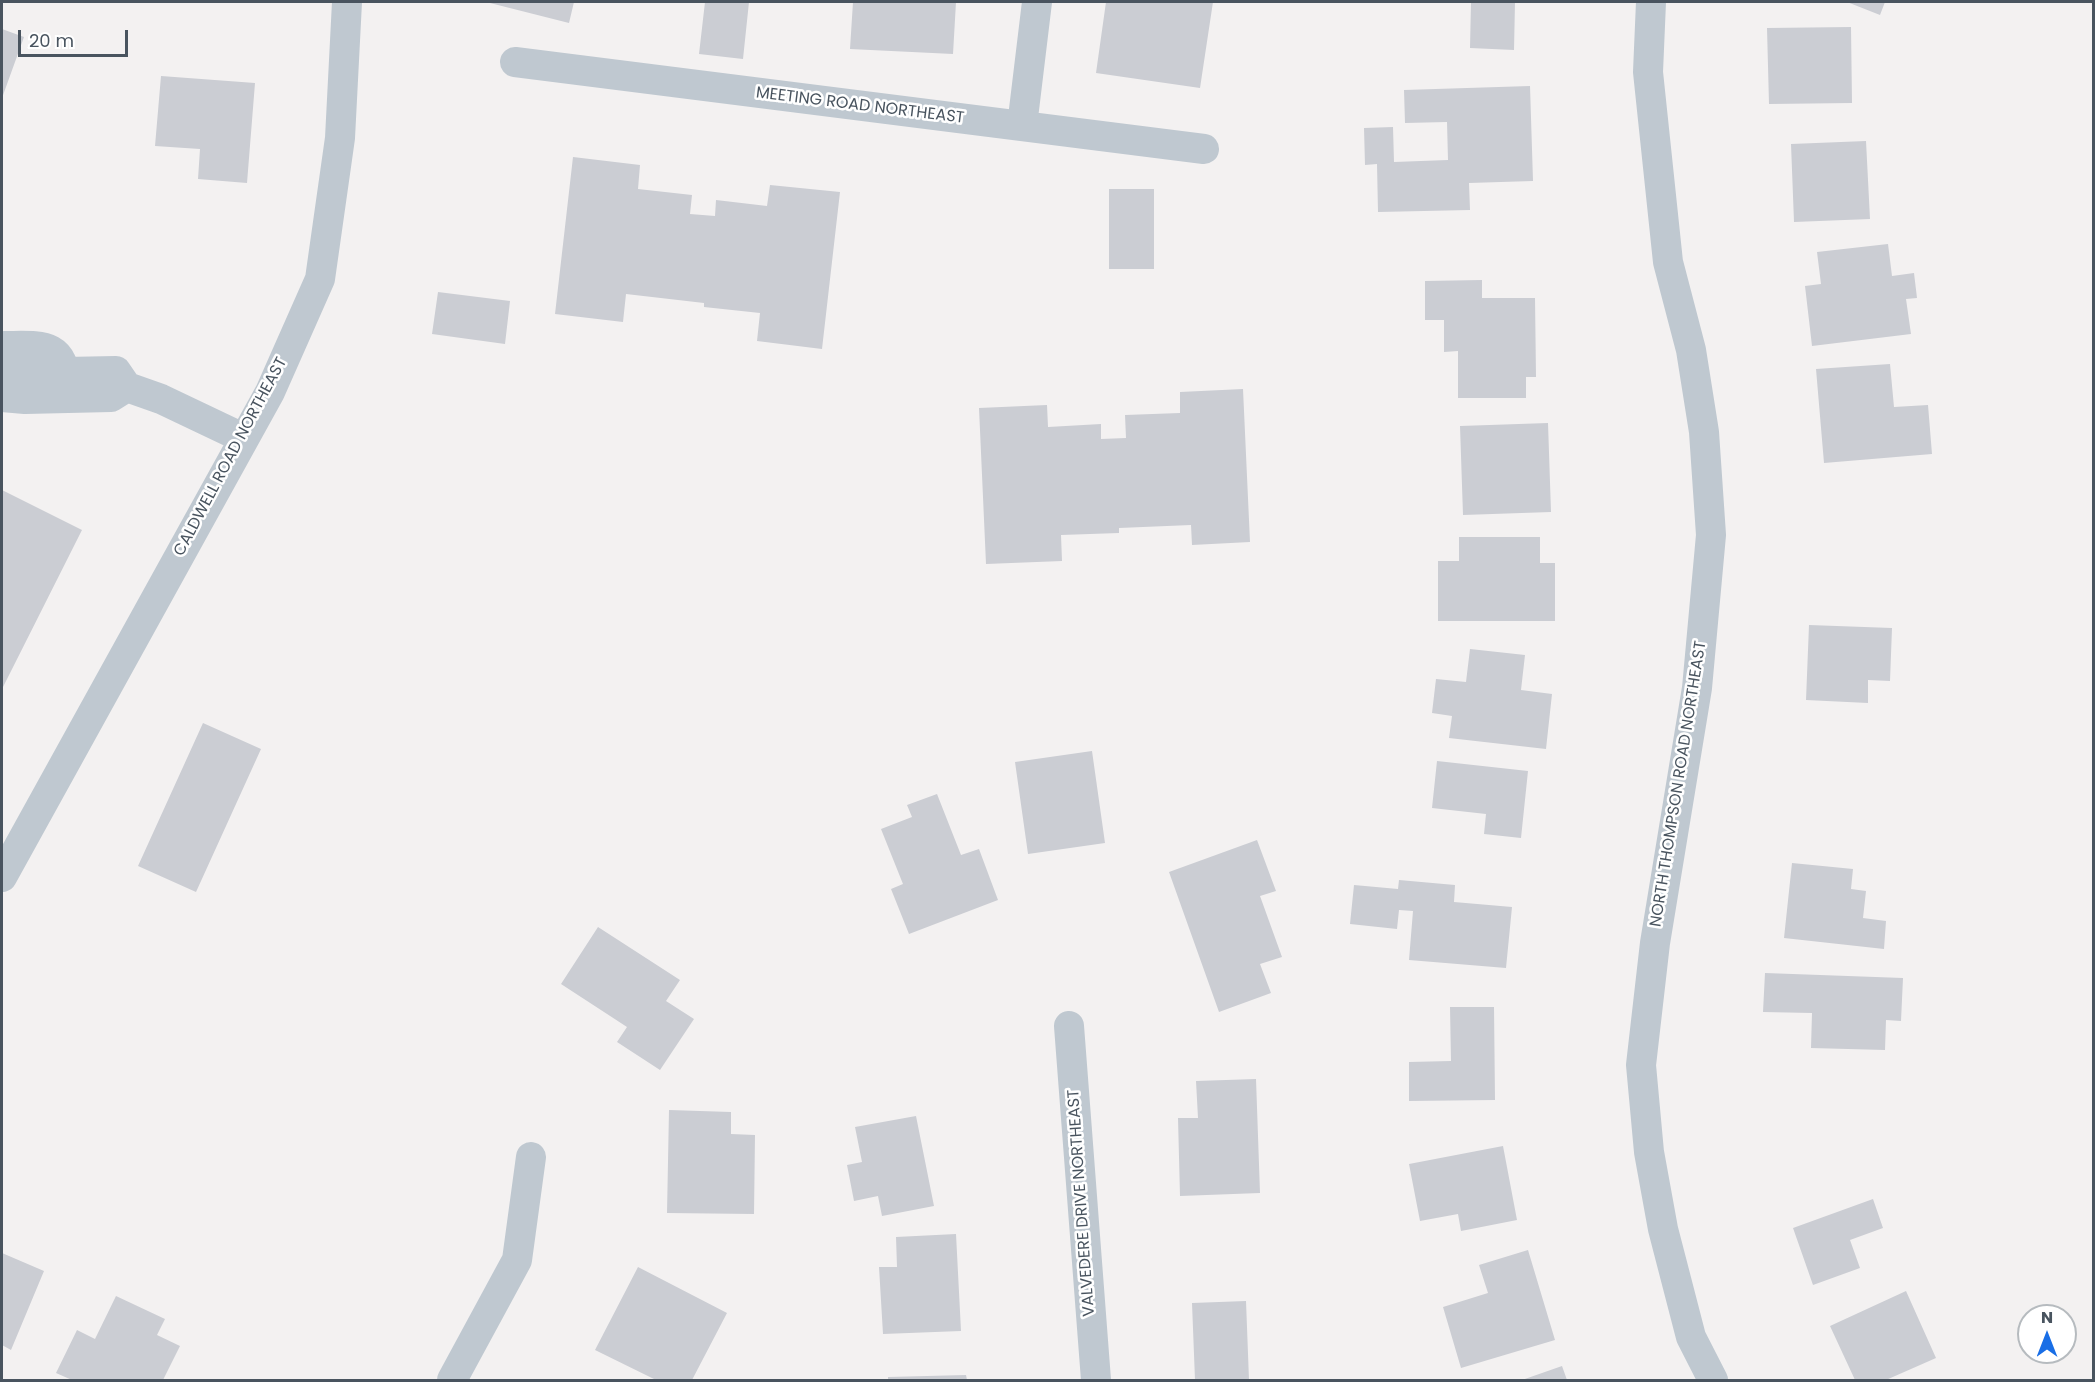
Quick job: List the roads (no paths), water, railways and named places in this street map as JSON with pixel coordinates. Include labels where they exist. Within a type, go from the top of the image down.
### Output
[{"type":"street","name":"CALDWELL ROAD NORTHEAST","points":[[2,877],[270,392],[320,279],[340,138],[347,2]]},
{"type":"street","points":[[1022,126],[1037,2]]},
{"type":"street","name":"NORTH THOMPSON ROAD NORTHEAST","points":[[1651,2],[1648,72],[1668,262],[1691,350],[1704,432],[1712,535],[1697,688],[1655,943],[1641,1065],[1649,1152],[1663,1229],[1691,1337],[1713,1380]]},
{"type":"street","name":"MEETING ROAD NORTHEAST","points":[[515,62],[1204,149]]},
{"type":"street","points":[[2,348],[4,346],[37,346],[49,349],[60,357],[66,385]]},
{"type":"street","points":[[2,370],[66,385]]},
{"type":"street","points":[[2,397],[66,385],[117,371],[127,387],[161,399],[243,438]]},
{"type":"street","name":"VALVEDERE DRIVE NORTHEAST","points":[[1069,1026],[1096,1380]]},
{"type":"street","points":[[452,1380],[517,1260],[531,1157]]}]
